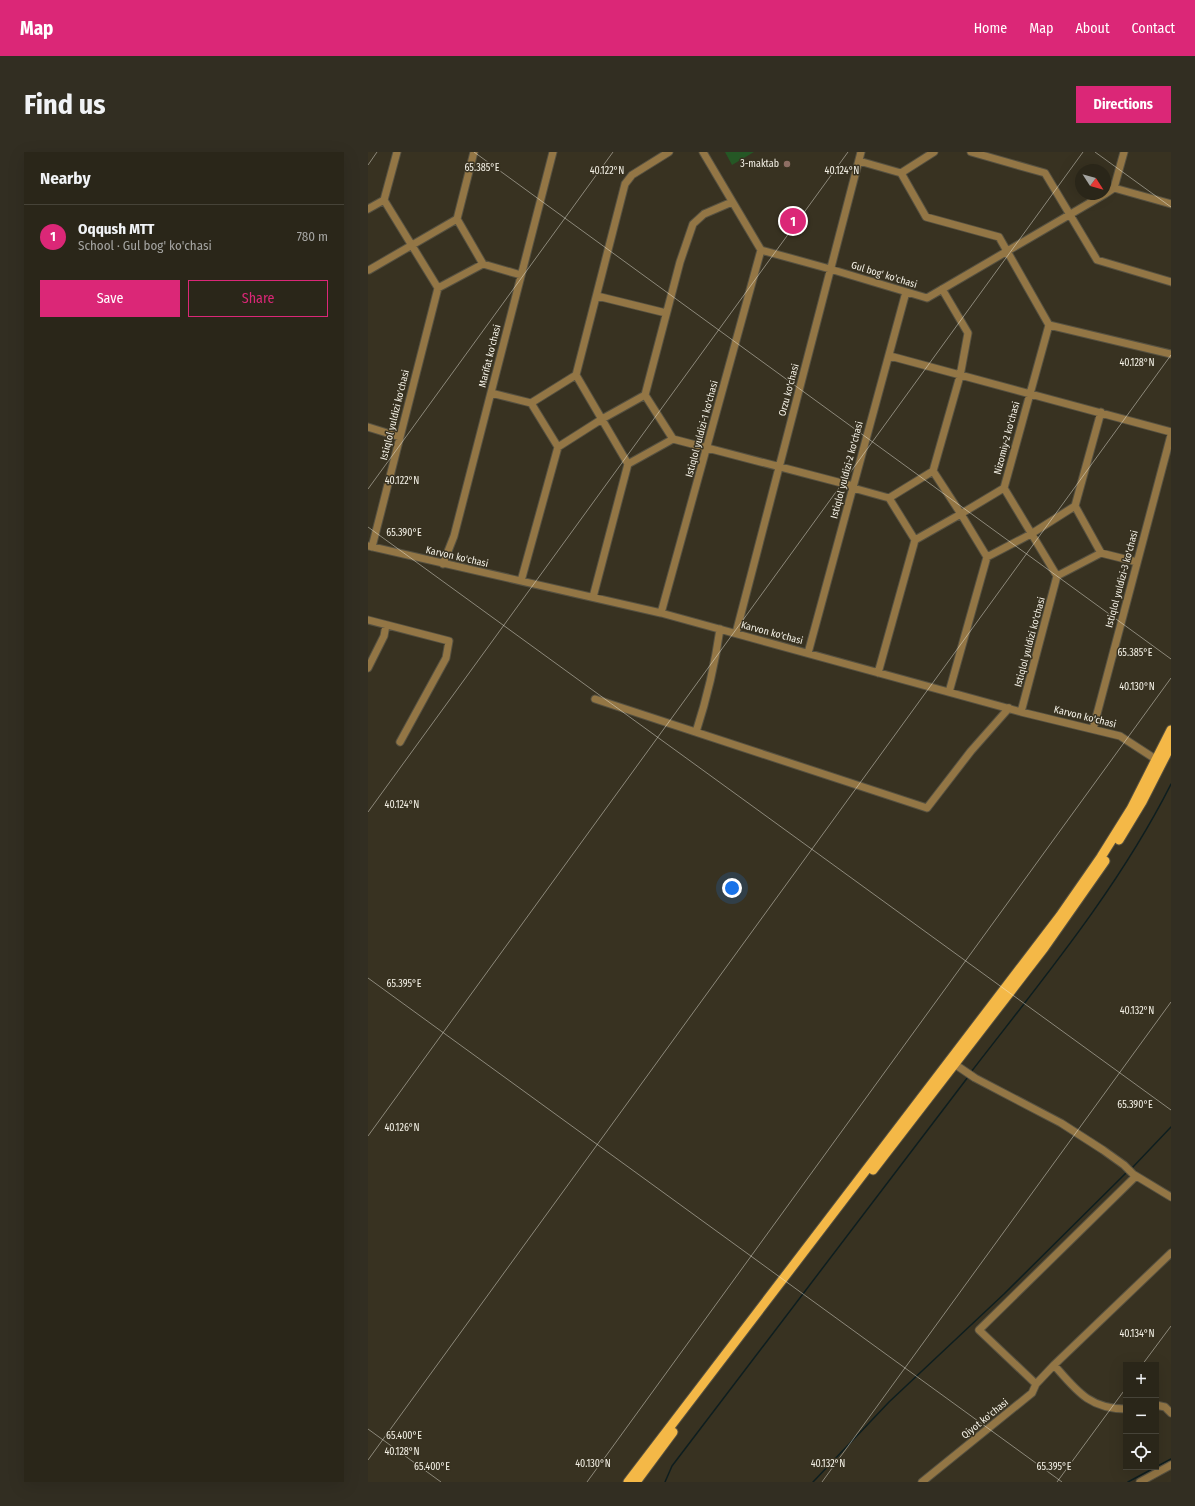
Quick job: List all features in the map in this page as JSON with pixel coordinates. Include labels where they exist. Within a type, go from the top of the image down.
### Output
[{"type":"main road","points":[[1159,761],[1171,730]]},
{"type":"main road","points":[[636,1482],[1060,916],[1101,857],[1159,761],[1171,745]]},
{"type":"main road","points":[[628,1482],[951,1062]]},
{"type":"street","points":[[368,209],[384,200],[397,152]]},
{"type":"street","points":[[474,152],[457,219],[483,264],[521,275]]},
{"type":"street","name":"Marifat ko'chasi","points":[[443,564],[454,536],[553,152]]},
{"type":"street","points":[[531,403],[576,375],[625,184],[632,175],[669,152]]},
{"type":"street","points":[[703,152],[761,250]]},
{"type":"street","name":"Orzu ko'chasi","points":[[736,633],[830,269],[862,152]]},
{"type":"street","points":[[901,173],[934,152]]},
{"type":"street","points":[[971,152],[1045,173],[1097,260],[1171,282]]},
{"type":"street","points":[[1124,152],[1114,188],[1171,204]]},
{"type":"street","points":[[859,161],[901,173],[926,217],[999,237],[1049,325],[1171,354]]},
{"type":"street","points":[[384,200],[438,288],[483,264]]},
{"type":"street","name":"Gul bog' ko'chasi","points":[[761,250],[927,298],[1095,200]]},
{"type":"street","points":[[732,202],[704,214],[693,224],[680,262],[646,395],[673,439],[889,498],[915,540]]},
{"type":"street","points":[[368,271],[457,219]]},
{"type":"street","name":"Istiqlol yuldizi-1 ko'chasi","points":[[661,613],[761,250]]},
{"type":"street","name":"Istiqlol yuldizi ko'chasi","points":[[370,547],[438,288]]},
{"type":"street","points":[[889,498],[933,471],[960,376],[968,333],[942,289]]},
{"type":"street","name":"Istiqlol yuldizi-2 ko'chasi","points":[[808,653],[890,356],[906,292]]},
{"type":"street","points":[[597,296],[666,313]]},
{"type":"street","name":"Nizomiy-2 ko'chasi","points":[[1004,488],[1049,325]]},
{"type":"street","name":"Nizomiy-2 ko'chasi","points":[[890,356],[960,376],[1100,412],[1171,433]]},
{"type":"street","points":[[576,375],[628,464],[593,597]]},
{"type":"street","points":[[491,393],[531,403],[558,447]]},
{"type":"street","points":[[521,581],[558,447],[602,419],[646,395]]},
{"type":"street","points":[[949,692],[987,557],[1031,534],[1075,506],[1100,412]]},
{"type":"street","points":[[368,427],[400,437]]},
{"type":"street","name":"Istiqlol yuldizi-3 ko'chasi","points":[[1093,729],[1171,433]]},
{"type":"street","points":[[628,464],[673,439]]},
{"type":"street","points":[[933,471],[987,557]]},
{"type":"street","points":[[878,673],[915,540],[1004,488],[1057,576],[1102,553],[1137,562]]},
{"type":"street","points":[[1075,506],[1102,553]]},
{"type":"street","name":"Karvon ko'chasi","points":[[370,547],[661,613],[1021,712],[1120,736],[1159,761]]},
{"type":"street","name":"Istiqlol yuldizi ko'chasi","points":[[1021,712],[1057,576]]},
{"type":"street","points":[[368,620],[449,641],[446,658],[400,742]]},
{"type":"street","points":[[368,668],[384,636],[386,625]]},
{"type":"street","points":[[696,732],[714,668],[720,629]]},
{"type":"street","points":[[595,699],[927,808],[971,751],[1008,708]]},
{"type":"street","points":[[951,1062],[975,1078],[1061,1123],[1124,1165],[1134,1175],[1171,1197]]},
{"type":"street","points":[[1036,1384],[979,1330],[1134,1175]]},
{"type":"street","name":"Qiyot ko'chasi","points":[[922,1482],[1032,1393],[1036,1384],[1171,1253]]},
{"type":"street","points":[[1054,1366],[1077,1391],[1088,1399],[1101,1406],[1123,1409]]},
{"type":"street","points":[[1159,1406],[1165,1407],[1171,1413]]},
{"type":"street","points":[[1140,1482],[1171,1465]]},
{"type":"green space","points":[[725,152],[754,152],[732,165]]},
{"type":"waterway","points":[[971,1072],[1078,933],[1127,860],[1150,823],[1171,784]]},
{"type":"waterway","points":[[665,1482],[672,1466],[968,1077]]},
{"type":"waterway","points":[[1132,1168],[1171,1127]]},
{"type":"waterway","points":[[813,1482],[889,1402],[1004,1294],[1127,1172]]},
{"type":"waterway","points":[[1159,1465],[1171,1459]]},
{"type":"waterway","points":[[1128,1482],[1150,1470]]},
{"type":"place","name":"3-maktab","points":[[787,164]]},
{"type":"place","name":"Oqqush MTT","points":[[793,221]]}]
